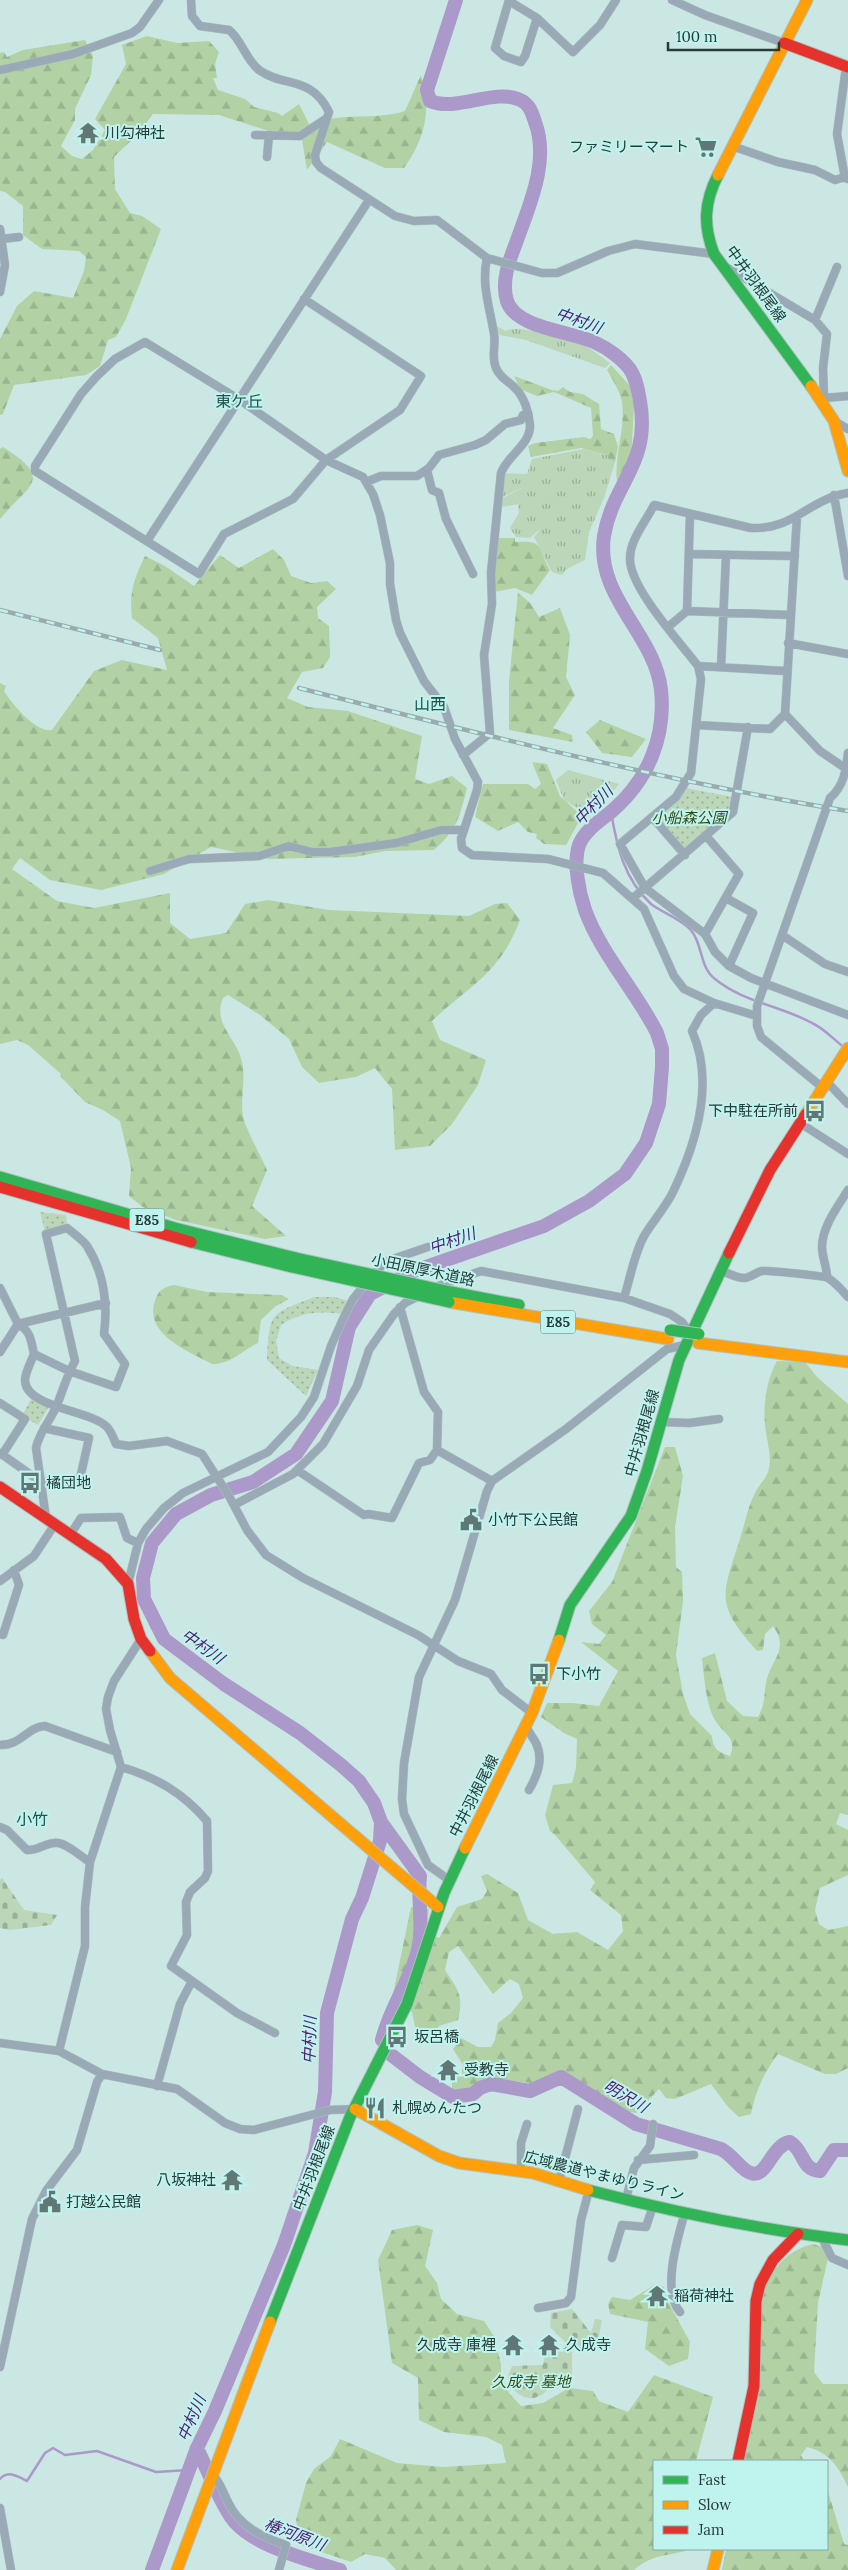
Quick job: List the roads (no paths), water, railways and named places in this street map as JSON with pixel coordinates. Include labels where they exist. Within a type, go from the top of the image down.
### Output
[{"type":"main road","name":"中井羽根尾線","points":[[807,0],[711,189],[704,214],[706,234],[714,254],[823,400],[834,421],[848,471]]},
{"type":"main road","points":[[784,44],[847,67]]},
{"type":"main road","name":"中井羽根尾線","points":[[176,2570],[342,2135],[388,2045],[415,1985],[429,1944],[438,1907],[449,1880],[532,1712],[548,1674],[570,1605],[631,1516],[647,1472],[685,1345],[696,1337],[722,1271],[770,1170],[845,1053]]},
{"type":"main road","name":"小田原厚木道路","points":[[0,1177],[294,1263]]},
{"type":"main road","name":"小田原厚木道路","points":[[0,1187],[172,1237],[450,1297],[669,1335],[848,1353]]},
{"type":"main road","name":"小田原厚木道路","points":[[696,1337],[848,1362]]},
{"type":"main road","points":[[0,1487],[106,1559],[128,1584],[134,1620],[141,1639],[158,1664],[184,1691],[438,1907]]},
{"type":"main road","name":"広域農道やまゆりライン","points":[[355,2109],[439,2156],[482,2167],[521,2170],[653,2206],[798,2234],[848,2240]]},
{"type":"main road","points":[[738,2460],[754,2386],[756,2301],[760,2284],[773,2260],[798,2234]]},
{"type":"main road","points":[[714,2570],[718,2550]]},
{"type":"street","points":[[0,70],[73,54],[132,33],[140,27],[159,0]]},
{"type":"street","points":[[192,0],[192,16],[197,23],[205,28],[229,30],[255,66],[269,75],[307,87],[326,107],[329,112],[314,155],[316,162],[395,216],[406,220],[437,220],[490,259],[542,273],[557,272],[608,251],[635,244],[714,254]]},
{"type":"street","points":[[537,18],[525,56],[521,62],[504,56],[495,48],[509,1],[537,18],[573,52],[600,25],[616,0]]},
{"type":"street","points":[[672,0],[705,15],[784,44]]},
{"type":"street","points":[[732,146],[778,162],[815,170],[835,180],[847,178],[838,134],[847,67]]},
{"type":"street","points":[[254,135],[300,136],[327,118]]},
{"type":"street","points":[[267,157],[269,135]]},
{"type":"street","points":[[147,541],[369,200]]},
{"type":"street","points":[[0,229],[5,265],[0,292]]},
{"type":"street","points":[[2,239],[19,237]]},
{"type":"street","points":[[464,755],[490,733],[484,655],[492,604],[491,573],[501,473],[504,463],[528,436],[530,426],[523,397],[501,377],[495,367],[493,357],[495,336],[484,289],[490,259]]},
{"type":"street","points":[[723,265],[815,320],[827,334],[823,368],[823,400],[848,396]]},
{"type":"street","points":[[815,320],[837,267]]},
{"type":"street","points":[[304,299],[421,376],[400,410],[326,460],[293,500],[224,534],[199,574],[35,471],[35,466],[81,394],[114,359],[144,342],[240,400],[326,460],[363,477],[380,515],[390,563],[390,584],[400,634],[424,681],[444,707],[455,739],[478,785],[461,844],[465,852],[472,855],[548,858],[598,871],[635,897],[644,909],[674,976],[684,989],[714,1003],[757,1016]]},
{"type":"street","points":[[366,482],[381,476],[417,476],[428,470],[439,455],[486,440],[504,424],[521,420],[523,415],[527,415]]},
{"type":"street","points":[[834,421],[848,429]]},
{"type":"street","points":[[428,470],[429,484],[432,490],[439,493],[441,497],[446,519],[473,574]]},
{"type":"street","points":[[848,493],[834,495],[781,526],[767,529],[751,528],[654,505],[634,542],[630,558],[635,583],[698,666],[701,679],[691,773],[676,797],[620,844],[645,888],[705,934],[715,952],[729,966],[766,984],[848,1015]]},
{"type":"street","points":[[834,495],[848,576]]},
{"type":"street","points":[[687,611],[690,514]]},
{"type":"street","points":[[696,725],[770,729],[785,714],[786,671],[797,516]]},
{"type":"street","points":[[689,554],[795,556]]},
{"type":"street","points":[[721,667],[726,556]]},
{"type":"street","points":[[668,627],[687,611],[790,615]]},
{"type":"street","points":[[788,643],[848,654]]},
{"type":"street","points":[[698,666],[786,671]]},
{"type":"street","points":[[785,714],[820,751],[847,770]]},
{"type":"street","points":[[635,897],[728,818],[736,805],[748,728]]},
{"type":"street","points":[[848,753],[847,770],[836,792],[830,798],[757,1006],[761,1037],[848,1104]]},
{"type":"street","points":[[652,818],[685,855]]},
{"type":"street","points":[[150,870],[189,858],[259,856],[290,846],[312,852],[330,852],[396,844],[441,830],[464,830]]},
{"type":"street","points":[[705,934],[740,874],[706,837]]},
{"type":"street","points":[[726,898],[753,913],[729,966]]},
{"type":"street","points":[[782,935],[825,964],[848,972]]},
{"type":"street","points":[[624,1298],[643,1237],[672,1193],[694,1136],[701,1103],[703,1071],[701,1049],[692,1031],[701,1015],[714,1003]]},
{"type":"street","points":[[800,1124],[848,1154]]},
{"type":"street","points":[[827,1278],[822,1246],[823,1239],[832,1216],[848,1190]]},
{"type":"street","points":[[0,1581],[34,1556],[50,1521],[36,1448],[38,1437],[56,1406],[69,1371],[75,1361],[46,1234],[67,1228],[87,1246],[98,1267],[106,1304],[104,1334],[125,1364],[116,1387],[69,1371],[34,1354]]},
{"type":"street","points":[[128,1584],[138,1543],[146,1528],[164,1508],[183,1493],[268,1452],[281,1440],[301,1417],[314,1397],[331,1346],[353,1300],[386,1261],[428,1247]]},
{"type":"street","points":[[297,1470],[364,1515],[392,1518],[419,1463],[430,1460],[437,1450],[438,1412],[424,1392],[403,1305],[386,1261]]},
{"type":"street","points":[[722,1271],[744,1278],[760,1271],[773,1270],[827,1278],[840,1287],[848,1297]]},
{"type":"street","points":[[234,1505],[297,1470],[323,1444],[348,1406],[358,1386],[369,1350],[403,1305],[433,1288],[481,1272],[624,1298],[670,1314],[682,1322],[696,1337]]},
{"type":"street","points":[[0,1288],[18,1324],[26,1328],[31,1337],[34,1354],[25,1380],[28,1390],[34,1396],[56,1406],[88,1416],[107,1426],[116,1444],[129,1446],[167,1441],[202,1454],[234,1505],[247,1530],[266,1555],[303,1578],[390,1620],[458,1661],[491,1674],[502,1690],[532,1712]]},
{"type":"street","points":[[0,1352],[18,1324],[106,1304]]},
{"type":"street","points":[[449,1880],[428,1865],[404,1814],[402,1799],[404,1763],[419,1677],[455,1600],[492,1482],[566,1429],[667,1350],[685,1345]]},
{"type":"street","points":[[0,1403],[25,1419],[1,1454],[41,1482],[79,1483],[89,1438],[44,1428]]},
{"type":"street","points":[[662,1422],[689,1423],[719,1419]]},
{"type":"street","points":[[437,1450],[492,1482]]},
{"type":"street","points":[[70,1535],[81,1518],[120,1517],[127,1538],[138,1543]]},
{"type":"street","points":[[0,1634],[3,1635],[19,1585],[14,1570]]},
{"type":"street","points":[[59,2051],[85,1946],[85,1908],[90,1862],[121,1767],[106,1709],[108,1697],[114,1681],[141,1639]]},
{"type":"street","points":[[526,1725],[536,1744],[540,1760],[537,1774],[529,1790]]},
{"type":"street","points":[[0,1745],[14,1744],[37,1726],[45,1726],[117,1752]]},
{"type":"street","points":[[121,1767],[141,1773],[173,1788],[207,1820],[208,1870],[205,1878],[190,1892],[186,1902],[187,1935],[171,1966],[237,2013],[275,2033]]},
{"type":"street","points":[[0,1827],[7,1830],[26,1850],[35,1851],[54,1843],[61,1844],[90,1862]]},
{"type":"street","points":[[157,2086],[180,2004],[192,1981]]},
{"type":"street","points":[[0,2043],[59,2051],[102,2074],[177,2089],[225,2123],[240,2129],[254,2130],[330,2110],[355,2109]]},
{"type":"street","points":[[0,2367],[4,2336],[32,2220],[46,2191],[77,2150],[97,2082],[102,2074]]},
{"type":"street","points":[[559,2181],[578,2109]]},
{"type":"street","points":[[521,2170],[521,2144],[527,2124]]},
{"type":"street","points":[[626,2199],[638,2160],[650,2146],[653,2124]]},
{"type":"street","points":[[638,2160],[694,2155]]},
{"type":"street","points":[[538,2308],[566,2303],[572,2297],[581,2220],[589,2190]]},
{"type":"street","points":[[612,2258],[621,2226],[624,2224],[646,2227],[653,2206]]},
{"type":"street","points":[[680,2312],[675,2307],[671,2285],[676,2242],[685,2212]]},
{"type":"street","points":[[821,2236],[832,2258],[848,2265]]},
{"type":"street","points":[[213,2476],[220,2483],[228,2504],[242,2523],[251,2530],[286,2544],[279,2570]]},
{"type":"street","points":[[0,2508],[11,2570]]},
{"type":"waterway","name":"中村川","points":[[152,2570],[197,2448],[215,2411],[284,2245],[315,2153],[325,2092],[327,2013],[352,1919],[362,1898],[380,1841],[381,1822],[374,1803],[359,1781],[341,1765],[300,1733],[224,1684],[164,1639],[144,1599],[143,1578],[152,1543],[176,1514],[211,1495],[253,1482],[296,1454],[332,1401],[349,1327],[370,1294],[414,1271],[544,1226],[589,1201],[625,1174],[646,1143],[659,1104],[662,1049],[657,1033],[649,1017],[609,957],[592,926],[583,903],[577,869],[579,845],[593,826],[625,799],[636,786],[652,756],[661,724],[661,690],[656,670],[648,651],[616,597],[608,578],[604,558],[604,536],[609,517],[636,458],[640,442],[642,423],[639,397],[633,375],[626,364],[614,354],[586,339],[546,328],[521,318],[512,310],[507,301],[505,279],[536,183],[539,168],[539,137],[530,108],[518,99],[497,97],[451,104],[440,104],[430,101],[427,90],[456,0]]},
{"type":"waterway","points":[[611,812],[619,850],[634,884],[651,904],[690,929],[697,941],[703,962],[710,974],[726,987],[750,999],[817,1025],[845,1048]]},
{"type":"waterway","name":"明沢川","points":[[381,1822],[420,1876],[419,1947],[382,2040]]},
{"type":"waterway","name":"明沢川","points":[[390,2054],[420,2077],[453,2097],[473,2094],[480,2088],[491,2084],[530,2091],[561,2077],[636,2124],[721,2149],[751,2173],[756,2174],[761,2171],[778,2149],[790,2142],[795,2146],[810,2168],[820,2171],[834,2150],[848,2150]]},
{"type":"waterway","points":[[0,2479],[10,2474],[27,2481],[45,2453],[53,2448],[65,2455],[97,2451],[156,2472],[189,2470]]},
{"type":"waterway","name":"椿河原川","points":[[197,2448],[221,2501],[240,2527],[266,2544],[340,2570]]},
{"type":"railway","points":[[0,610],[160,650]]},
{"type":"railway","points":[[299,688],[572,756],[710,786],[848,811]]},
{"type":"place","name":"川勾神社","points":[[88,133]]},
{"type":"place","name":"ファミリーマート","points":[[706,147]]},
{"type":"place","name":"下中駐在所前","points":[[815,1111]]},
{"type":"place","name":"橘団地","points":[[30,1483]]},
{"type":"place","name":"小竹下公民館","points":[[471,1520]]},
{"type":"place","name":"下小竹","points":[[539,1674]]},
{"type":"place","name":"坂呂橋","points":[[397,2037]]},
{"type":"place","name":"受教寺","points":[[448,2070]]},
{"type":"place","name":"札幌めんたつ","points":[[375,2108]]},
{"type":"place","name":"八坂神社","points":[[232,2180]]},
{"type":"place","name":"打越公民館","points":[[50,2202]]},
{"type":"place","name":"稲荷神社","points":[[657,2296]]},
{"type":"place","name":"久成寺 庫裡","points":[[513,2345]]},
{"type":"place","name":"久成寺","points":[[549,2345]]},
{"type":"district","name":"東ケ丘","points":[[239,401]]},
{"type":"district","name":"山西","points":[[430,704]]},
{"type":"district","name":"小竹","points":[[32,1819]]},
{"type":"park label","name":"小船森公園","points":[[689,818]]},
{"type":"park label","name":"久成寺 墓地","points":[[531,2382]]}]
